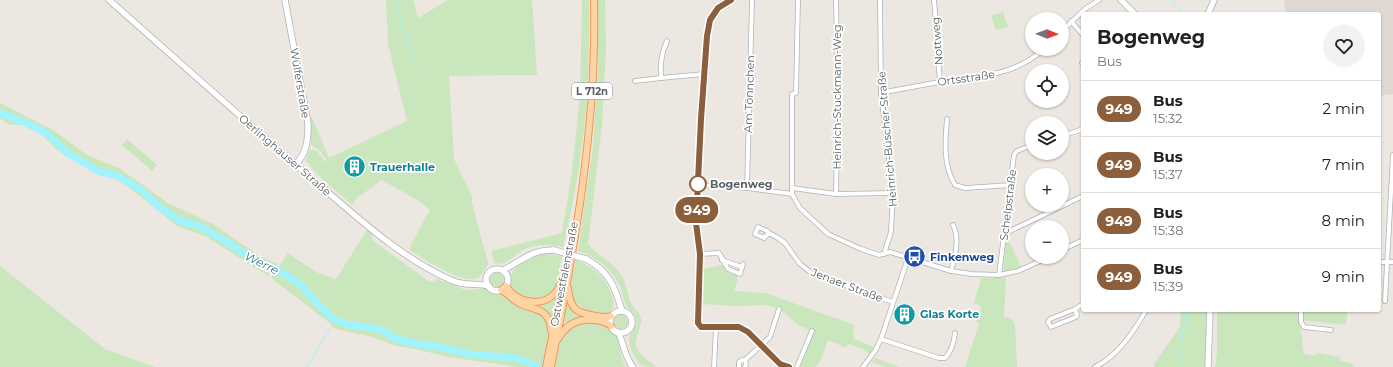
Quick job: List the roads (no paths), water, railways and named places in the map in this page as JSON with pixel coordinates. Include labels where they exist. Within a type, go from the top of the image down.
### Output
[{"type":"main road","name":"Oerlinghauser Straße","points":[[109,0],[296,164],[404,254],[454,281],[466,284],[489,286]]},
{"type":"main road","name":"Wülferstraße","points":[[285,0],[308,124],[306,146],[303,155],[296,164]]},
{"type":"main road","name":"Ostwestfalenstraße","points":[[546,367],[552,348],[565,278],[588,137],[593,81],[594,0]]},
{"type":"main road","points":[[1121,0],[1133,12]]},
{"type":"main road","points":[[1209,12],[1214,0]]},
{"type":"main road","points":[[476,285],[487,278],[489,273],[493,270],[503,270],[532,253],[554,250],[586,259],[602,269],[609,278],[622,311],[630,316],[630,327],[625,331],[618,332]]},
{"type":"main road","points":[[507,275],[514,264]]},
{"type":"main road","points":[[487,278],[489,286],[496,290],[504,288],[508,282],[507,275],[503,270]]},
{"type":"main road","name":"L 712n","points":[[504,288],[525,301],[545,300],[555,293],[565,278]]},
{"type":"main road","name":"L 712n","points":[[565,278],[569,298],[573,308],[578,312],[585,315],[605,318],[614,314]]},
{"type":"main road","name":"L 712n","points":[[504,288],[518,302],[544,313],[551,324],[552,348]]},
{"type":"main road","points":[[618,299],[614,314],[610,319],[611,326],[618,332],[624,344],[628,361],[633,367]]},
{"type":"main road","points":[[614,314],[622,311]]},
{"type":"main road","points":[[1208,367],[1210,312]]},
{"type":"main road","name":"L 712n","points":[[552,348],[569,325],[577,321],[585,319],[604,321],[611,326]]},
{"type":"main road","points":[[624,344],[625,331]]},
{"type":"main road","name":"Ostwestfalenstraße","points":[[551,367],[552,348]]},
{"type":"street","points":[[731,0],[718,8],[710,20],[707,36],[696,223],[700,254],[698,323],[701,327],[743,328],[780,364],[789,367]]},
{"type":"street","name":"Am Tönnchen","points":[[747,188],[752,0]]},
{"type":"street","points":[[798,0],[796,93],[792,94],[792,194],[800,208],[828,234],[861,249],[879,255],[890,252],[951,271],[972,274],[1000,275],[1018,271],[1034,264]]},
{"type":"street","name":"Heinrich-Stuckmann-Weg","points":[[836,0],[838,98],[836,194]]},
{"type":"street","name":"Heinrich-Büscher-Straße","points":[[880,0],[881,93],[893,193],[891,232],[884,254]]},
{"type":"street","name":"Nottweg","points":[[934,0],[937,35],[939,40],[937,46],[940,82]]},
{"type":"street","points":[[1082,12],[1099,0]]},
{"type":"street","points":[[1069,23],[1081,12]]},
{"type":"street","points":[[1071,21],[1081,33]]},
{"type":"street","points":[[661,78],[661,58],[667,41]]},
{"type":"street","name":"Ortsstraße","points":[[881,93],[1000,73],[1025,63],[1037,56]]},
{"type":"street","points":[[635,81],[704,74]]},
{"type":"street","points":[[947,119],[945,137],[946,162],[949,176],[955,185],[966,188],[1011,185]]},
{"type":"street","points":[[1069,133],[1081,129]]},
{"type":"street","name":"Schelpstraße","points":[[1000,275],[1015,153],[1025,148]]},
{"type":"street","points":[[1385,301],[1393,155]]},
{"type":"street","points":[[698,185],[747,188],[792,194]]},
{"type":"street","points":[[792,188],[836,194],[893,193]]},
{"type":"street","points":[[1005,233],[1010,232],[1081,197]]},
{"type":"street","points":[[951,271],[955,259],[956,241],[953,225]]},
{"type":"street","name":"Jenaer Straße","points":[[769,234],[785,243],[800,264],[813,274],[893,302]]},
{"type":"street","points":[[1069,247],[1081,241]]},
{"type":"street","points":[[700,254],[719,252],[722,260],[728,270],[740,274],[742,266],[722,260]]},
{"type":"street","points":[[863,367],[871,358],[881,339],[908,258]]},
{"type":"street","points":[[1381,262],[1393,262]]},
{"type":"street","points":[[1075,309],[1077,315],[1076,317],[1051,327],[1048,322],[1050,319],[1081,305]]},
{"type":"street","points":[[739,367],[739,362],[745,360],[770,337],[779,309]]},
{"type":"street","points":[[1095,367],[1106,361],[1119,348],[1133,331],[1145,312]]},
{"type":"street","points":[[1301,312],[1301,322],[1304,327],[1331,330]]},
{"type":"street","points":[[714,367],[716,327]]},
{"type":"street","points":[[797,367],[812,331]]},
{"type":"street","points":[[881,339],[939,358],[945,358],[950,353],[954,341],[954,333]]},
{"type":"street","points":[[745,360],[745,367]]},
{"type":"waterway","points":[[395,0],[403,32],[416,65]]},
{"type":"waterway","points":[[1172,0],[1181,12]]},
{"type":"waterway","name":"Werre","points":[[0,113],[24,122],[46,133],[67,153],[100,172],[116,175],[140,189],[158,206],[180,221],[199,226],[227,242],[256,262],[274,268],[300,284],[335,320],[350,325],[382,330],[396,339],[422,345],[436,346],[468,354],[516,358],[540,367]]},
{"type":"waterway","points":[[1177,365],[1181,333],[1187,315],[1186,312]]},
{"type":"waterway","name":"Werre","points":[[333,324],[335,320]]},
{"type":"waterway","points":[[307,367],[330,328]]},
{"type":"place","name":"Trauerhalle","points":[[355,167]]},
{"type":"place","name":"Bogenweg","points":[[698,184]]},
{"type":"place","name":"Finkenweg","points":[[915,257]]},
{"type":"place","name":"Glas Korte","points":[[904,314]]}]
